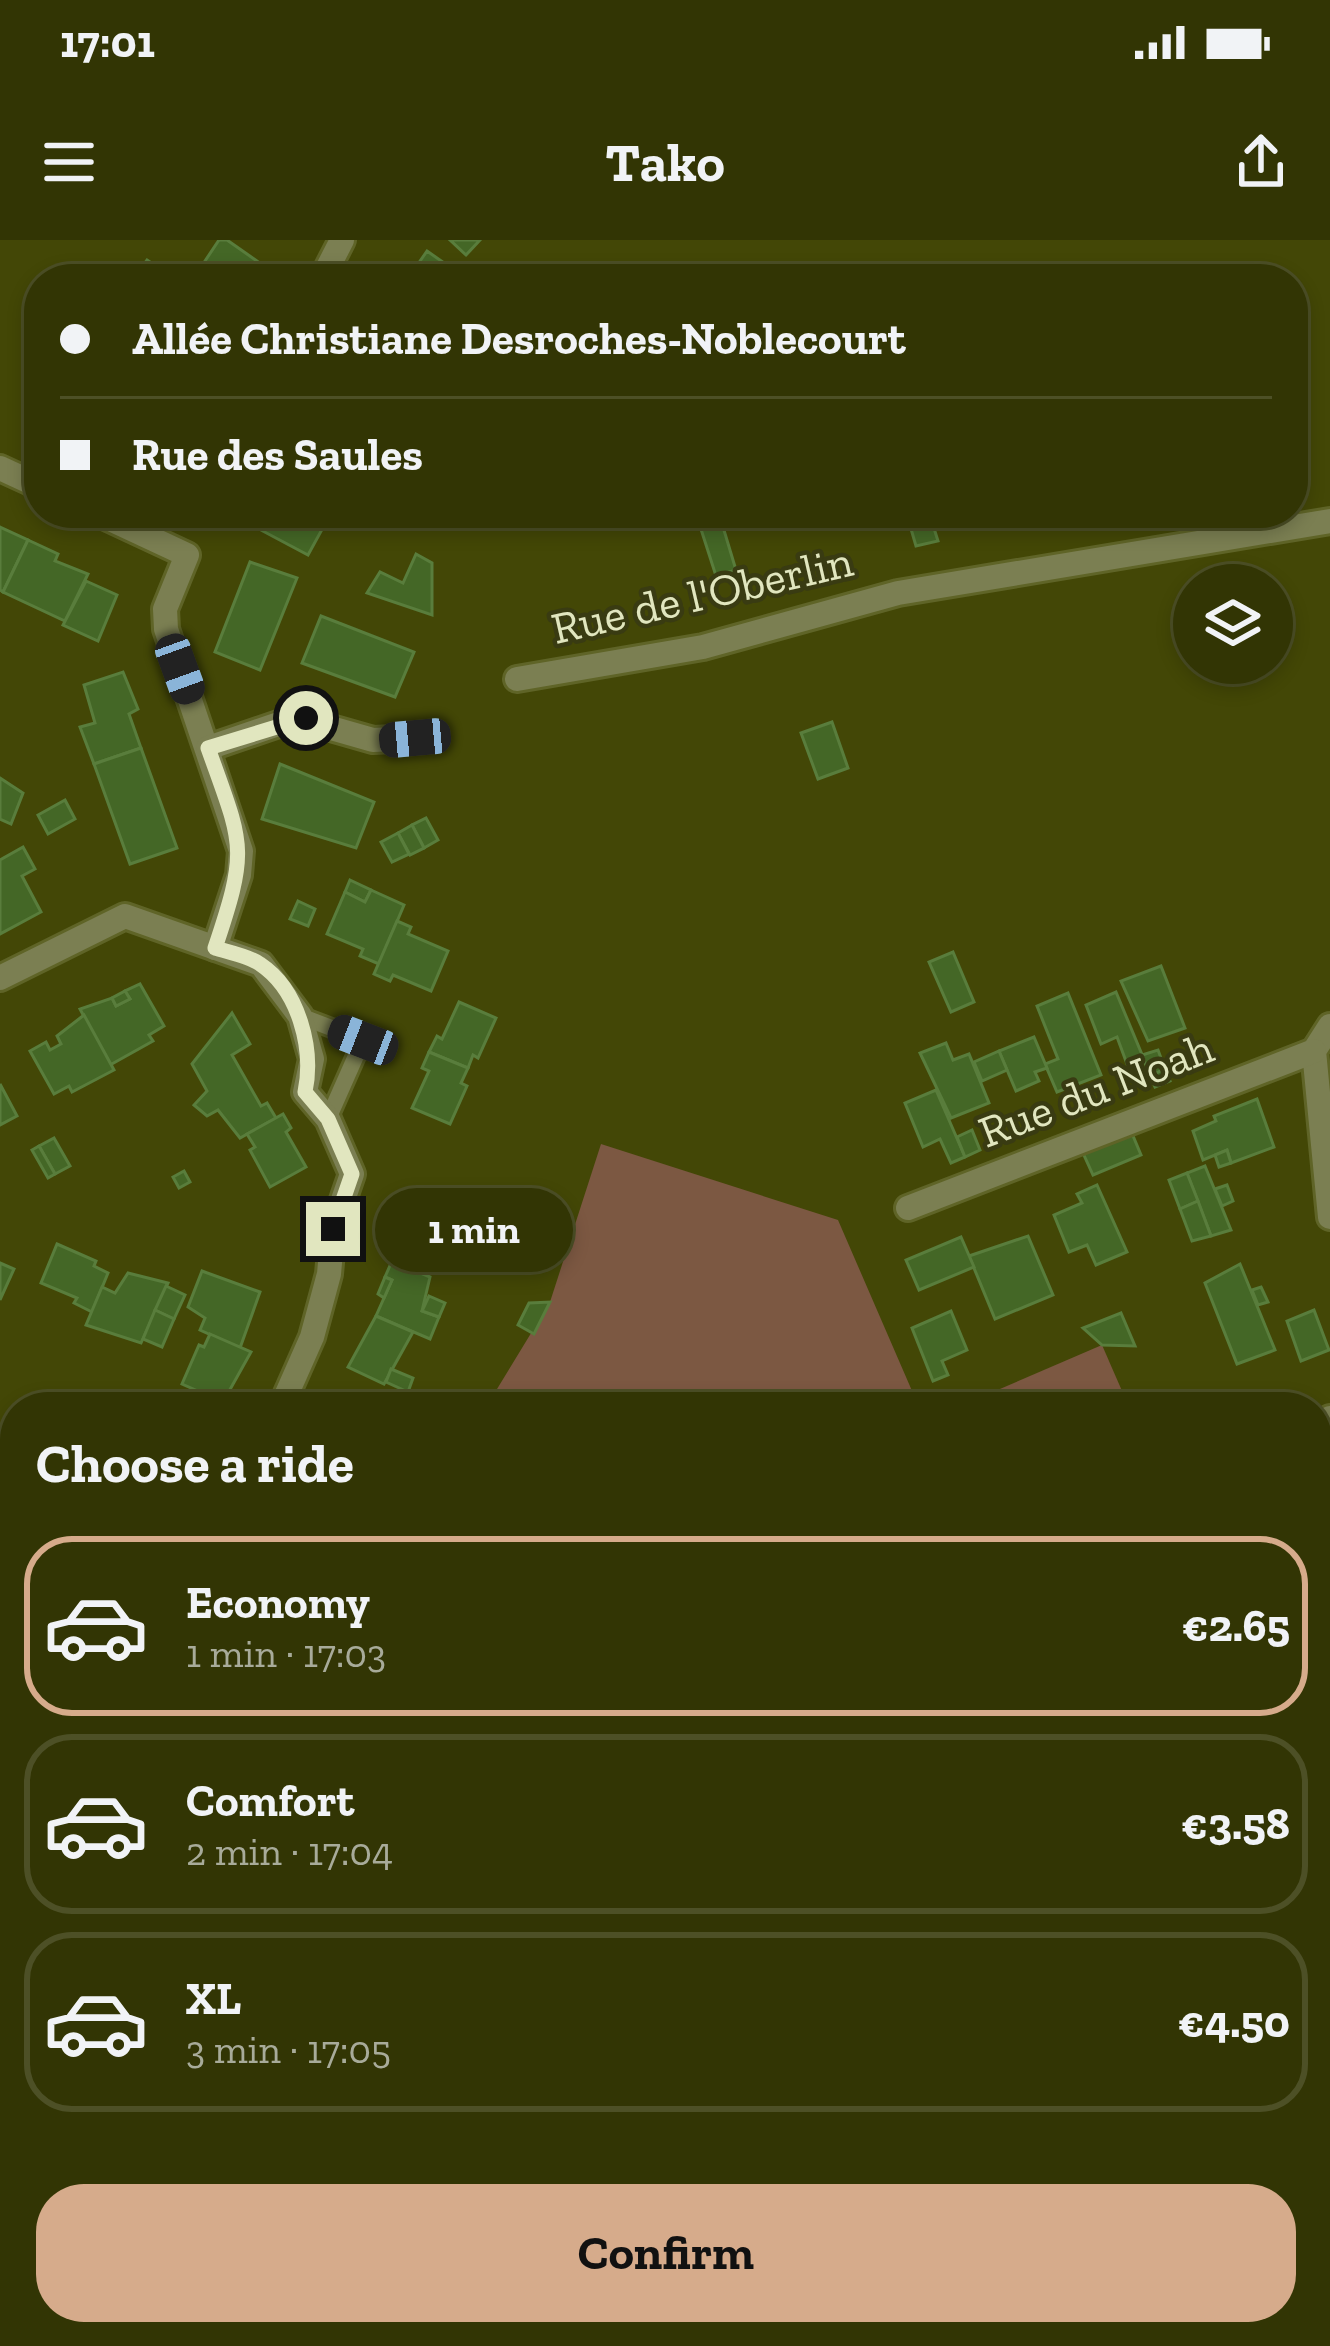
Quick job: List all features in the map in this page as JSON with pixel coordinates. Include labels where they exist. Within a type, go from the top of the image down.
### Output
[{"type":"street","points":[[130,528],[187,555],[164,609],[166,629],[241,851],[239,874],[215,948]]},
{"type":"street","name":"Rue de l'Oberlin","points":[[517,679],[703,647],[898,593],[1288,528]]},
{"type":"street","points":[[208,748],[296,718],[373,740],[415,738]]},
{"type":"street","points":[[0,977],[125,916],[261,964],[300,1016],[312,1059],[305,1092],[328,1119],[352,1174],[333,1229],[329,1274],[312,1337],[288,1392]]},
{"type":"street","points":[[1330,1026],[1314,1051],[1330,1217]]},
{"type":"street","name":"Rue du Noah","points":[[908,1208],[1314,1051]]},
{"type":"lane","points":[[300,1016],[363,1040],[328,1119]]},
{"type":"shaded area","points":[[601,1144],[838,1220],[913,1392],[495,1392],[550,1302]]},
{"type":"shaded area","points":[[1102,1345],[1122,1392],[993,1392]]},
{"type":"building","points":[[219,240],[227,240],[257,261],[254,264],[203,264]]},
{"type":"building","points":[[450,240],[480,240],[466,255]]},
{"type":"building","points":[[427,251],[446,264],[418,264]]},
{"type":"building","points":[[0,527],[28,540],[3,592],[0,590]]},
{"type":"building","points":[[260,528],[323,528],[308,555]]},
{"type":"building","points":[[701,528],[723,528],[736,570],[716,576]]},
{"type":"building","points":[[934,528],[938,541],[916,546],[911,529]]},
{"type":"building","points":[[28,540],[58,554],[55,561],[88,574],[65,621],[3,592]]},
{"type":"building","points":[[416,554],[432,563],[432,615],[367,593],[380,572],[403,583]]},
{"type":"building","points":[[250,562],[297,578],[260,670],[215,652]]},
{"type":"building","points":[[86,581],[117,595],[98,641],[63,625]]},
{"type":"building","points":[[321,616],[414,652],[395,697],[302,663]]},
{"type":"building","points":[[123,672],[138,709],[129,714],[141,748],[94,764],[80,727],[95,723],[84,685]]},
{"type":"building","points":[[832,722],[848,768],[818,779],[801,733]]},
{"type":"building","points":[[141,748],[177,848],[130,864],[94,764]]},
{"type":"building","points":[[280,764],[374,802],[356,848],[262,819]]},
{"type":"building","points":[[0,778],[23,793],[11,824],[0,819]]},
{"type":"building","points":[[65,800],[75,819],[48,834],[38,815]]},
{"type":"building","points":[[426,818],[438,840],[424,848],[412,825]]},
{"type":"building","points":[[412,825],[424,848],[410,855],[398,833]]},
{"type":"building","points":[[398,833],[409,854],[392,862],[381,842]]},
{"type":"building","points":[[23,847],[35,869],[22,876],[41,912],[0,934],[0,860]]},
{"type":"building","points":[[350,880],[371,890],[365,902],[345,892]]},
{"type":"building","points":[[371,890],[404,905],[379,964],[360,956],[363,949],[327,934],[345,892],[365,902]]},
{"type":"building","points":[[298,901],[315,909],[308,926],[290,919]]},
{"type":"building","points":[[397,921],[411,927],[408,934],[448,951],[431,991],[393,975],[390,981],[374,974]]},
{"type":"building","points":[[953,952],[974,1002],[951,1012],[929,962]]},
{"type":"building","points":[[1161,966],[1185,1028],[1148,1041],[1121,981]]},
{"type":"building","points":[[140,984],[164,1026],[149,1035],[153,1041],[110,1065],[80,1009],[112,998],[116,1006],[130,999],[125,991]]},
{"type":"building","points":[[125,991],[130,999],[116,1006],[112,998]]},
{"type":"building","points":[[1116,992],[1143,1057],[1127,1064],[1117,1037],[1101,1044],[1086,1005]]},
{"type":"building","points":[[1068,993],[1101,1075],[1057,1092],[1045,1064],[1058,1059],[1037,1006]]},
{"type":"building","points":[[459,1002],[496,1018],[478,1058],[473,1055],[468,1068],[429,1052],[437,1036],[442,1039]]},
{"type":"building","points":[[232,1013],[250,1044],[232,1055],[261,1106],[267,1103],[276,1118],[240,1138],[218,1110],[207,1116],[194,1105],[207,1091],[192,1064]]},
{"type":"building","points":[[84,1015],[114,1070],[72,1092],[69,1086],[54,1094],[30,1051],[46,1042],[50,1050],[61,1044],[57,1036]]},
{"type":"building","points":[[1034,1037],[1047,1068],[1035,1072],[1039,1081],[1016,1091],[999,1051]]},
{"type":"building","points":[[946,1043],[953,1060],[969,1054],[989,1103],[951,1118],[920,1053]]},
{"type":"building","points":[[1158,1050],[1165,1069],[1150,1076],[1142,1055]]},
{"type":"building","points":[[999,1051],[1007,1070],[982,1081],[974,1062]]},
{"type":"building","points":[[429,1052],[468,1068],[461,1083],[467,1086],[450,1124],[412,1108],[429,1071],[422,1068]]},
{"type":"building","points":[[1165,1069],[1170,1081],[1155,1087],[1150,1076]]},
{"type":"building","points":[[0,1084],[17,1116],[0,1125]]},
{"type":"building","points":[[936,1090],[965,1157],[951,1163],[940,1139],[923,1147],[905,1103]]},
{"type":"building","points":[[1257,1099],[1274,1147],[1231,1163],[1227,1150],[1203,1160],[1193,1131],[1216,1121],[1214,1116]]},
{"type":"building","points":[[283,1114],[291,1128],[286,1132],[306,1167],[270,1187],[250,1150],[255,1147],[247,1134]]},
{"type":"building","points":[[972,1130],[980,1150],[965,1157],[957,1137]]},
{"type":"building","points":[[1131,1131],[1141,1155],[1093,1175],[1083,1153]]},
{"type":"building","points":[[54,1138],[70,1166],[55,1174],[39,1146]]},
{"type":"building","points":[[39,1146],[55,1174],[48,1178],[32,1150]]},
{"type":"building","points":[[1227,1150],[1231,1163],[1219,1167],[1215,1155]]},
{"type":"building","points":[[1205,1166],[1231,1230],[1211,1236],[1187,1173]]},
{"type":"building","points":[[184,1171],[190,1182],[179,1188],[173,1177]]},
{"type":"building","points":[[1187,1173],[1198,1201],[1180,1209],[1169,1180]]},
{"type":"building","points":[[1097,1185],[1127,1252],[1096,1265],[1087,1245],[1069,1252],[1054,1215],[1082,1203],[1077,1194]]},
{"type":"building","points":[[1227,1185],[1233,1201],[1222,1206],[1215,1189]]},
{"type":"building","points":[[1198,1201],[1211,1236],[1192,1241],[1180,1209]]},
{"type":"building","points":[[417,1209],[454,1225],[426,1275],[388,1259],[394,1245],[400,1248]]},
{"type":"building","points":[[1028,1236],[1053,1295],[995,1319],[969,1256]]},
{"type":"building","points":[[961,1237],[974,1267],[919,1290],[906,1260]]},
{"type":"building","points":[[57,1244],[96,1261],[94,1266],[108,1273],[92,1312],[74,1303],[77,1298],[41,1283]]},
{"type":"building","points":[[392,1261],[430,1277],[422,1311],[439,1317],[430,1339],[376,1316],[392,1280],[385,1277]]},
{"type":"building","points":[[0,1263],[14,1269],[0,1300]]},
{"type":"building","points":[[1240,1264],[1275,1350],[1237,1364],[1205,1283]]},
{"type":"building","points":[[202,1271],[260,1292],[240,1348],[200,1330],[205,1318],[188,1307]]},
{"type":"building","points":[[128,1273],[168,1283],[141,1343],[86,1325],[102,1287],[115,1293]]},
{"type":"building","points":[[385,1277],[392,1280],[384,1298],[378,1294]]},
{"type":"building","points":[[166,1286],[185,1295],[174,1319],[155,1310]]},
{"type":"building","points":[[1261,1287],[1268,1302],[1258,1305],[1252,1290]]},
{"type":"building","points":[[429,1296],[445,1303],[439,1317],[422,1311]]},
{"type":"building","points":[[550,1302],[534,1334],[518,1325],[529,1303]]},
{"type":"building","points":[[155,1310],[174,1319],[162,1347],[143,1339]]},
{"type":"building","points":[[1314,1310],[1329,1350],[1301,1361],[1287,1321]]},
{"type":"building","points":[[951,1311],[967,1350],[942,1361],[948,1375],[933,1381],[912,1328]]},
{"type":"building","points":[[1121,1313],[1135,1346],[1102,1345],[1083,1328]]},
{"type":"building","points":[[376,1316],[413,1332],[384,1384],[348,1367]]},
{"type":"building","points":[[210,1334],[251,1352],[229,1392],[200,1392],[182,1384],[199,1345],[204,1347]]},
{"type":"building","points":[[391,1369],[413,1378],[408,1392],[386,1382]]},
{"type":"route","points":[[306,718],[208,748],[241,851],[239,874],[215,948],[261,964],[300,1016],[312,1059],[305,1092],[328,1119],[352,1174],[333,1229]]}]
